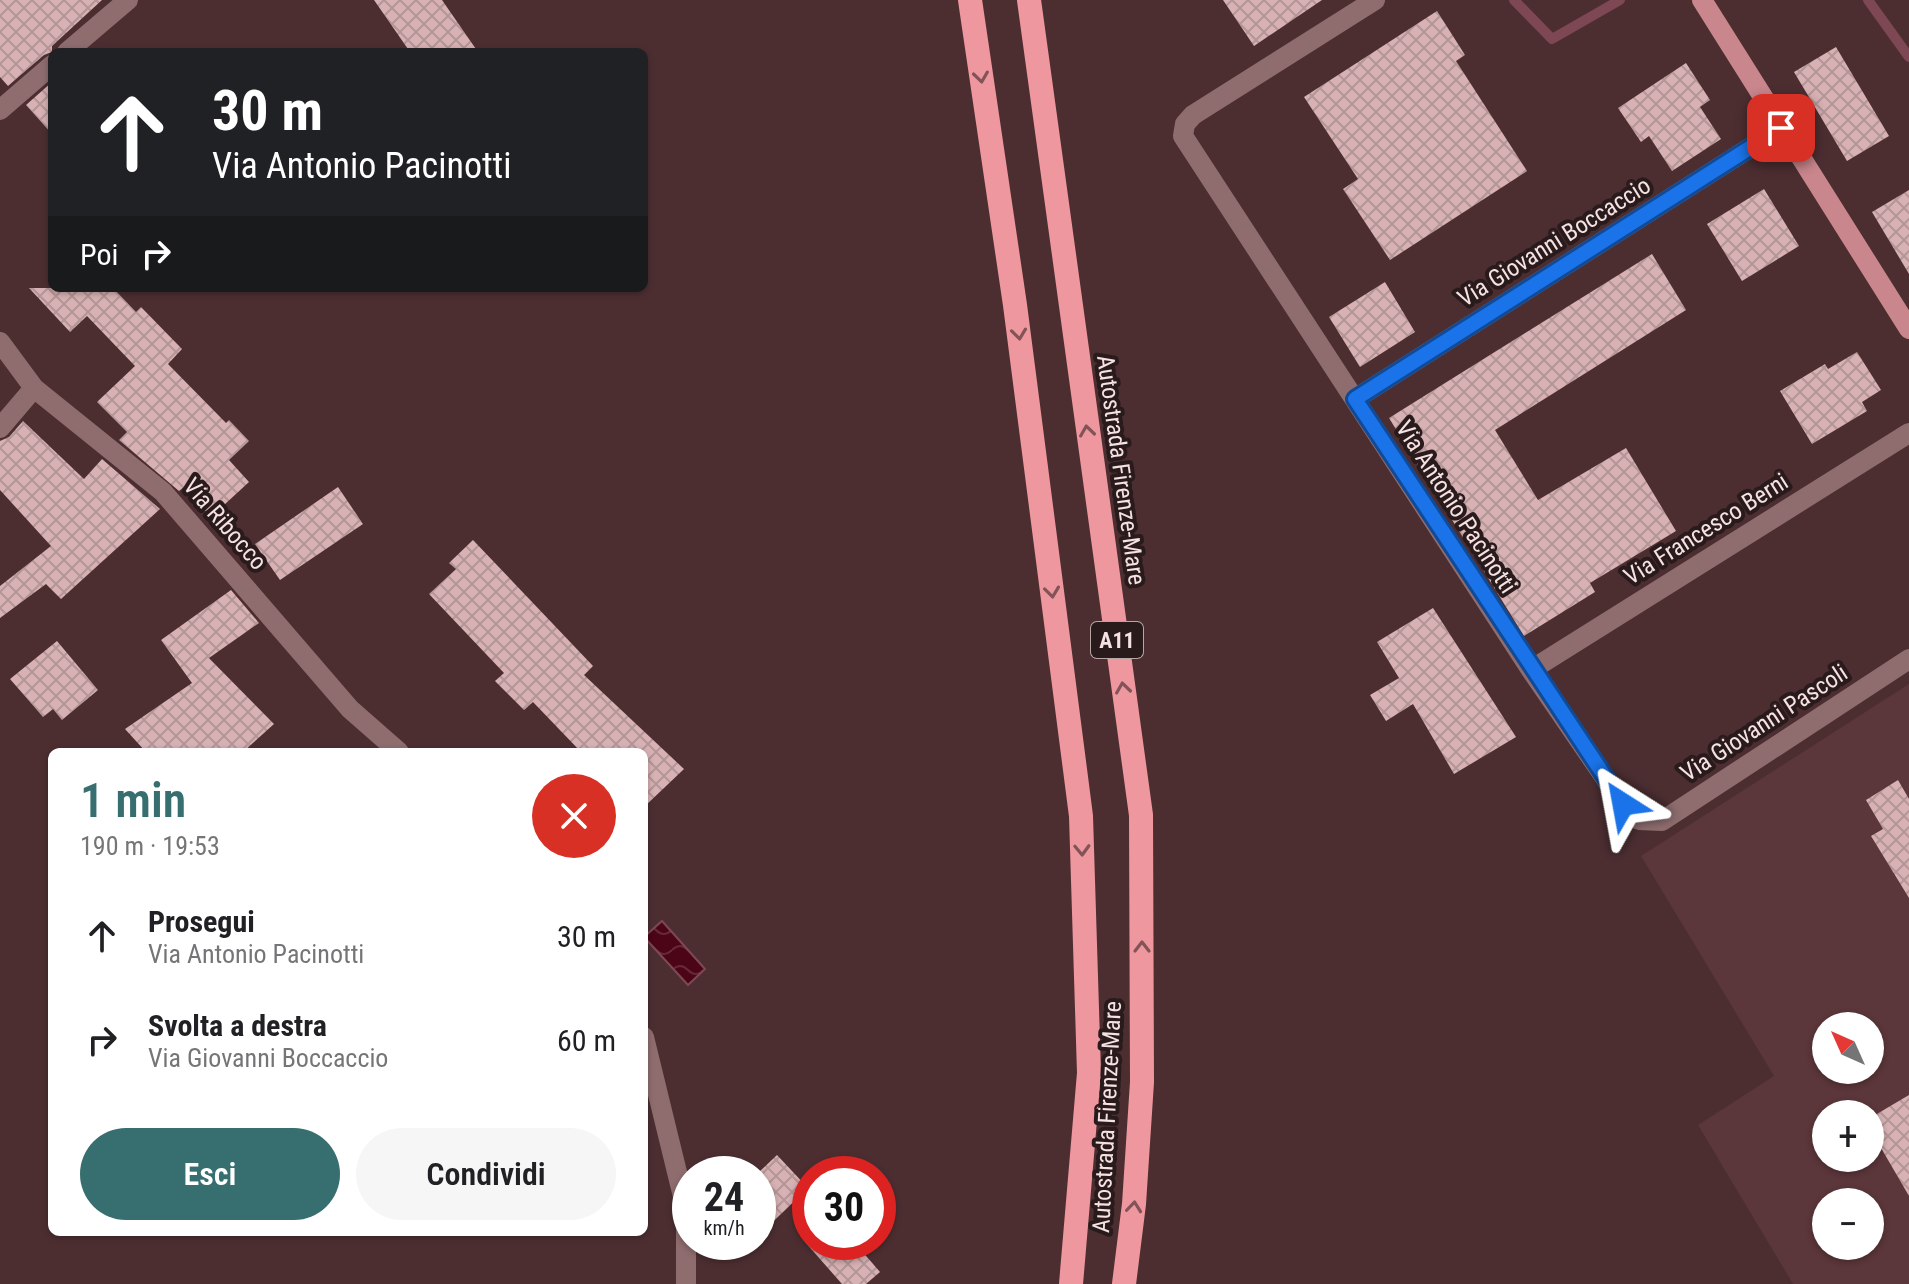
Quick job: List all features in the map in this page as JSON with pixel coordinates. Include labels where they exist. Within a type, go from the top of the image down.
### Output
[{"type":"highway","name":"Autostrada Firenze-Mare","points":[[970,0],[1015,305],[1081,816],[1089,1073],[1071,1284]]},
{"type":"highway","name":"Autostrada Firenze-Mare","points":[[1029,0],[1141,815],[1142,1082],[1134,1204],[1124,1284]]},
{"type":"main road","points":[[1702,0],[1909,329]]},
{"type":"street","points":[[72,48],[128,0]]},
{"type":"street","name":"Via Antonio Pacinotti","points":[[1375,0],[1193,115],[1183,130],[1186,142],[1531,670]]},
{"type":"street","points":[[0,110],[48,68]]},
{"type":"street","name":"Via Giovanni Boccaccio","points":[[1355,399],[1781,128]]},
{"type":"street","name":"Via Ribocco","points":[[0,342],[34,388],[163,492],[350,709],[394,748]]},
{"type":"street","points":[[0,428],[34,388]]},
{"type":"street","name":"Via Francesco Berni","points":[[1531,670],[1909,433]]},
{"type":"street","name":"Via Giovanni Pascoli","points":[[1531,670],[1623,804],[1639,820],[1649,823],[1662,821],[1909,659]]},
{"type":"street","points":[[648,1053],[686,1209],[686,1284]]},
{"type":"shaded area","points":[[1909,684],[1909,1284],[1793,1284],[1698,1125],[1774,1076],[1641,856]]},
{"type":"water","points":[[662,921],[705,969],[688,985],[648,941],[648,933]]},
{"type":"building","points":[[0,0],[102,0],[52,48],[48,48],[48,54],[8,86],[0,77]]},
{"type":"building","points":[[374,0],[442,0],[475,48],[407,48]]},
{"type":"building","points":[[1223,0],[1322,0],[1254,46]]},
{"type":"building","points":[[1437,11],[1465,55],[1456,61],[1527,171],[1390,260],[1343,189],[1358,179],[1304,97]]},
{"type":"building","points":[[1836,47],[1889,136],[1847,161],[1794,72]]},
{"type":"building","points":[[1686,63],[1710,100],[1700,107],[1721,139],[1672,171],[1649,136],[1641,142],[1618,108]]},
{"type":"building","points":[[48,86],[48,130],[26,105]]},
{"type":"building","points":[[1764,189],[1799,246],[1742,281],[1707,224]]},
{"type":"building","points":[[1909,190],[1909,274],[1872,212]]},
{"type":"building","points":[[1652,254],[1686,310],[1495,430],[1538,500],[1626,448],[1676,531],[1590,583],[1595,592],[1524,636],[1389,418]]},
{"type":"building","points":[[1385,282],[1415,332],[1360,367],[1329,317]]},
{"type":"building","points":[[29,288],[48,288],[48,292],[117,292],[136,312],[141,307],[182,349],[168,364],[226,423],[229,420],[249,441],[229,460],[249,482],[211,517],[184,487],[179,491],[119,440],[127,432],[97,402],[135,366],[87,316],[70,332]]},
{"type":"building","points":[[1857,352],[1881,390],[1862,402],[1867,411],[1812,444],[1780,391],[1825,364],[1828,369]]},
{"type":"building","points":[[23,421],[84,479],[102,459],[160,509],[61,599],[46,584],[0,618],[0,586],[51,546],[0,490],[0,441],[9,437]]},
{"type":"building","points":[[338,487],[363,524],[280,580],[255,544]]},
{"type":"building","points":[[473,540],[593,666],[584,675],[684,769],[648,803],[648,748],[577,748],[533,702],[524,710],[495,681],[504,673],[429,594],[456,569],[449,563]]},
{"type":"building","points":[[231,590],[259,623],[209,658],[274,724],[247,748],[142,748],[125,729],[192,683],[161,640]]},
{"type":"building","points":[[1433,608],[1516,737],[1454,774],[1413,704],[1386,721],[1370,695],[1399,678],[1377,642]]},
{"type":"building","points":[[57,641],[98,690],[62,720],[53,709],[43,717],[10,679]]},
{"type":"building","points":[[1898,780],[1909,799],[1909,898],[1871,836],[1883,829],[1866,800]]},
{"type":"building","points":[[1909,1095],[1909,1196],[1884,1153],[1884,1110]]},
{"type":"building","points":[[777,1155],[792,1171],[792,1203],[776,1219],[776,1156]]},
{"type":"building","points":[[821,1260],[870,1260],[880,1272],[866,1284],[842,1284]]},
{"type":"waterway","points":[[1514,0],[1552,39],[1620,0]]},
{"type":"waterway","points":[[1868,0],[1909,57]]},
{"type":"route","points":[[1623,804],[1531,670],[1355,399],[1781,128]]}]
